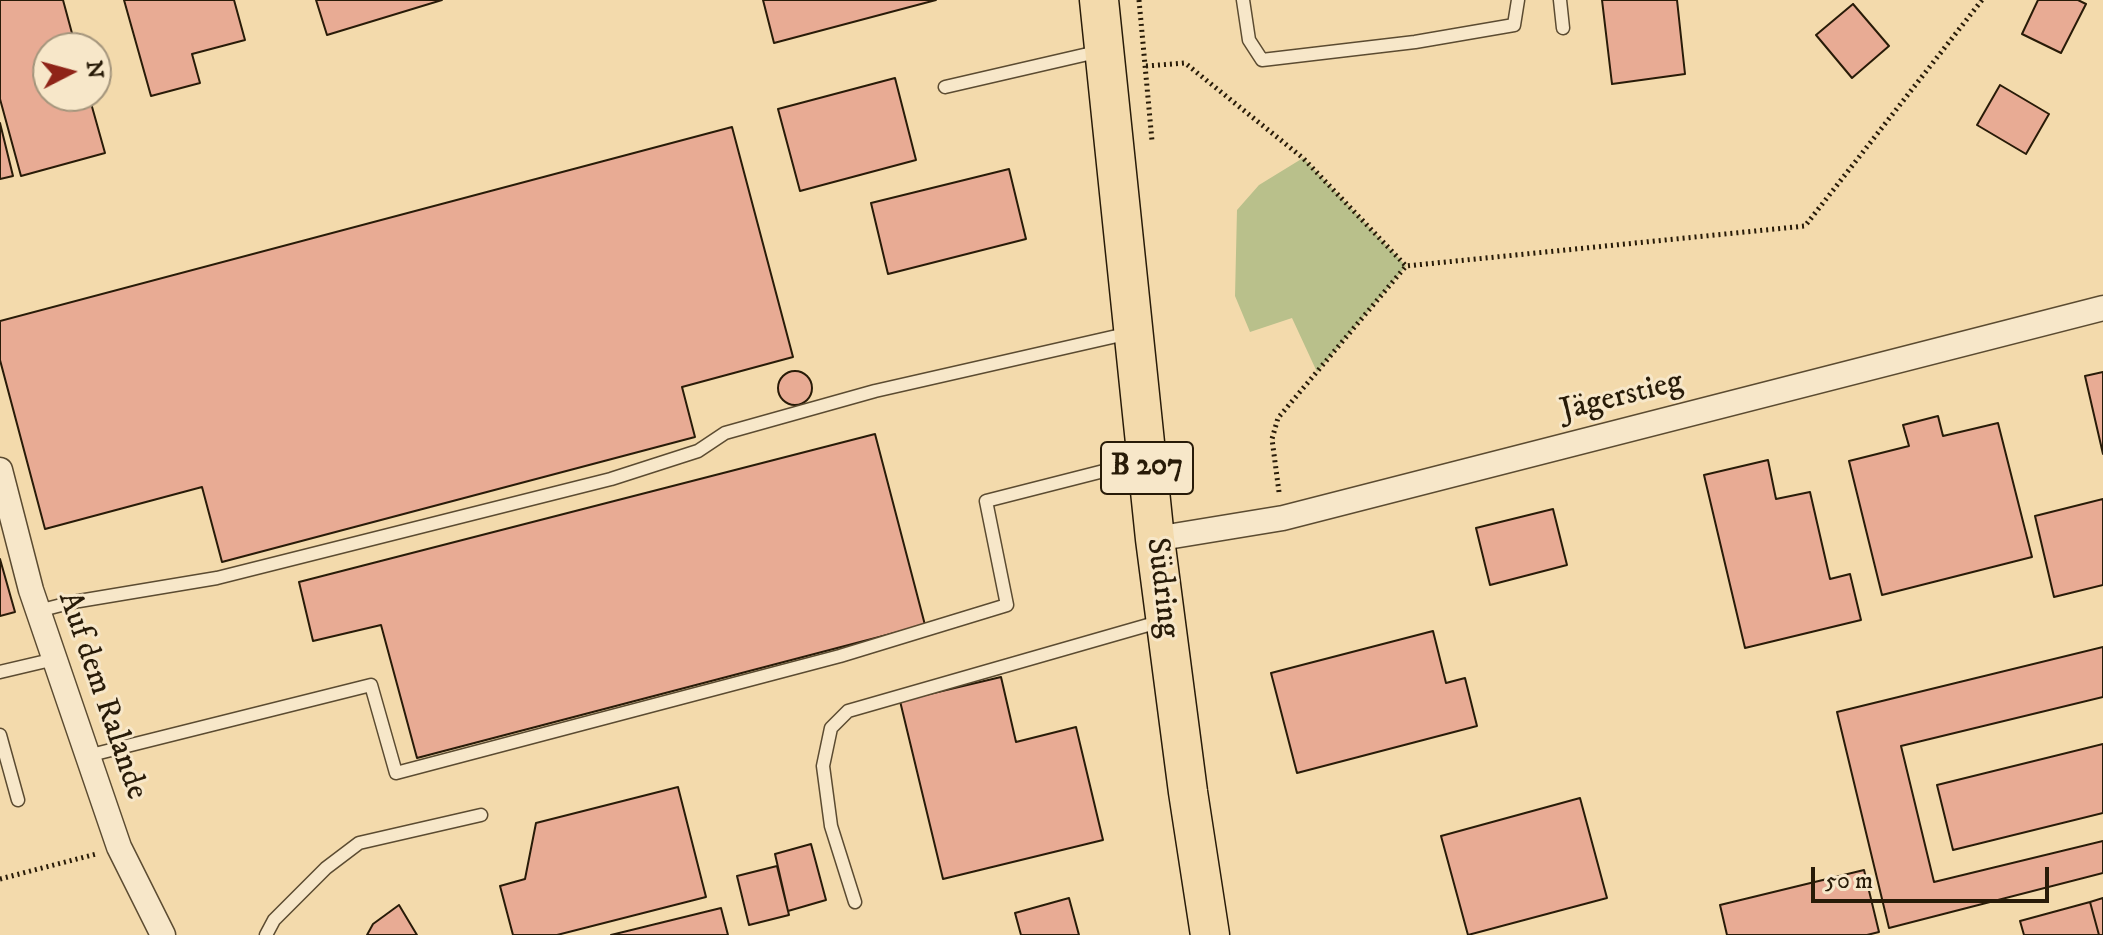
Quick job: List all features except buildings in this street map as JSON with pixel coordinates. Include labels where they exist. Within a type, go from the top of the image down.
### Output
[{"type":"main road","name":"Südring","points":[[1099,0],[1155,539],[1210,935]]},
{"type":"street","name":"Jägerstieg","points":[[1155,539],[1283,518],[2103,308]]},
{"type":"street","name":"Auf dem Ralande","points":[[0,470],[38,611],[87,756],[119,847],[163,935]]},
{"type":"lane","points":[[1243,0],[1249,40],[1262,60],[1399,44],[1514,25],[1518,0]]},
{"type":"lane","points":[[1560,0],[1563,28]]},
{"type":"lane","points":[[945,87],[1105,60]]},
{"type":"lane","points":[[38,611],[73,602],[217,578],[611,479],[698,451],[725,433],[875,391],[1133,332]]},
{"type":"lane","points":[[87,756],[371,685],[396,773],[840,656],[1007,605],[986,501],[1146,460]]},
{"type":"lane","points":[[855,902],[831,826],[823,766],[831,728],[848,711],[1165,620]]},
{"type":"lane","points":[[0,672],[55,659]]},
{"type":"lane","points":[[0,735],[18,800]]},
{"type":"lane","points":[[266,935],[274,920],[326,868],[359,843],[481,815]]},
{"type":"path","points":[[1283,518],[1272,439],[1278,418],[1406,266],[1805,226],[1982,0]]},
{"type":"path","points":[[1105,60],[1185,63],[1303,158],[1406,266]]},
{"type":"path","points":[[0,879],[119,847]]},
{"type":"green space","points":[[1303,158],[1406,266],[1317,372],[1292,318],[1250,332],[1235,296],[1237,210],[1259,185]]}]
